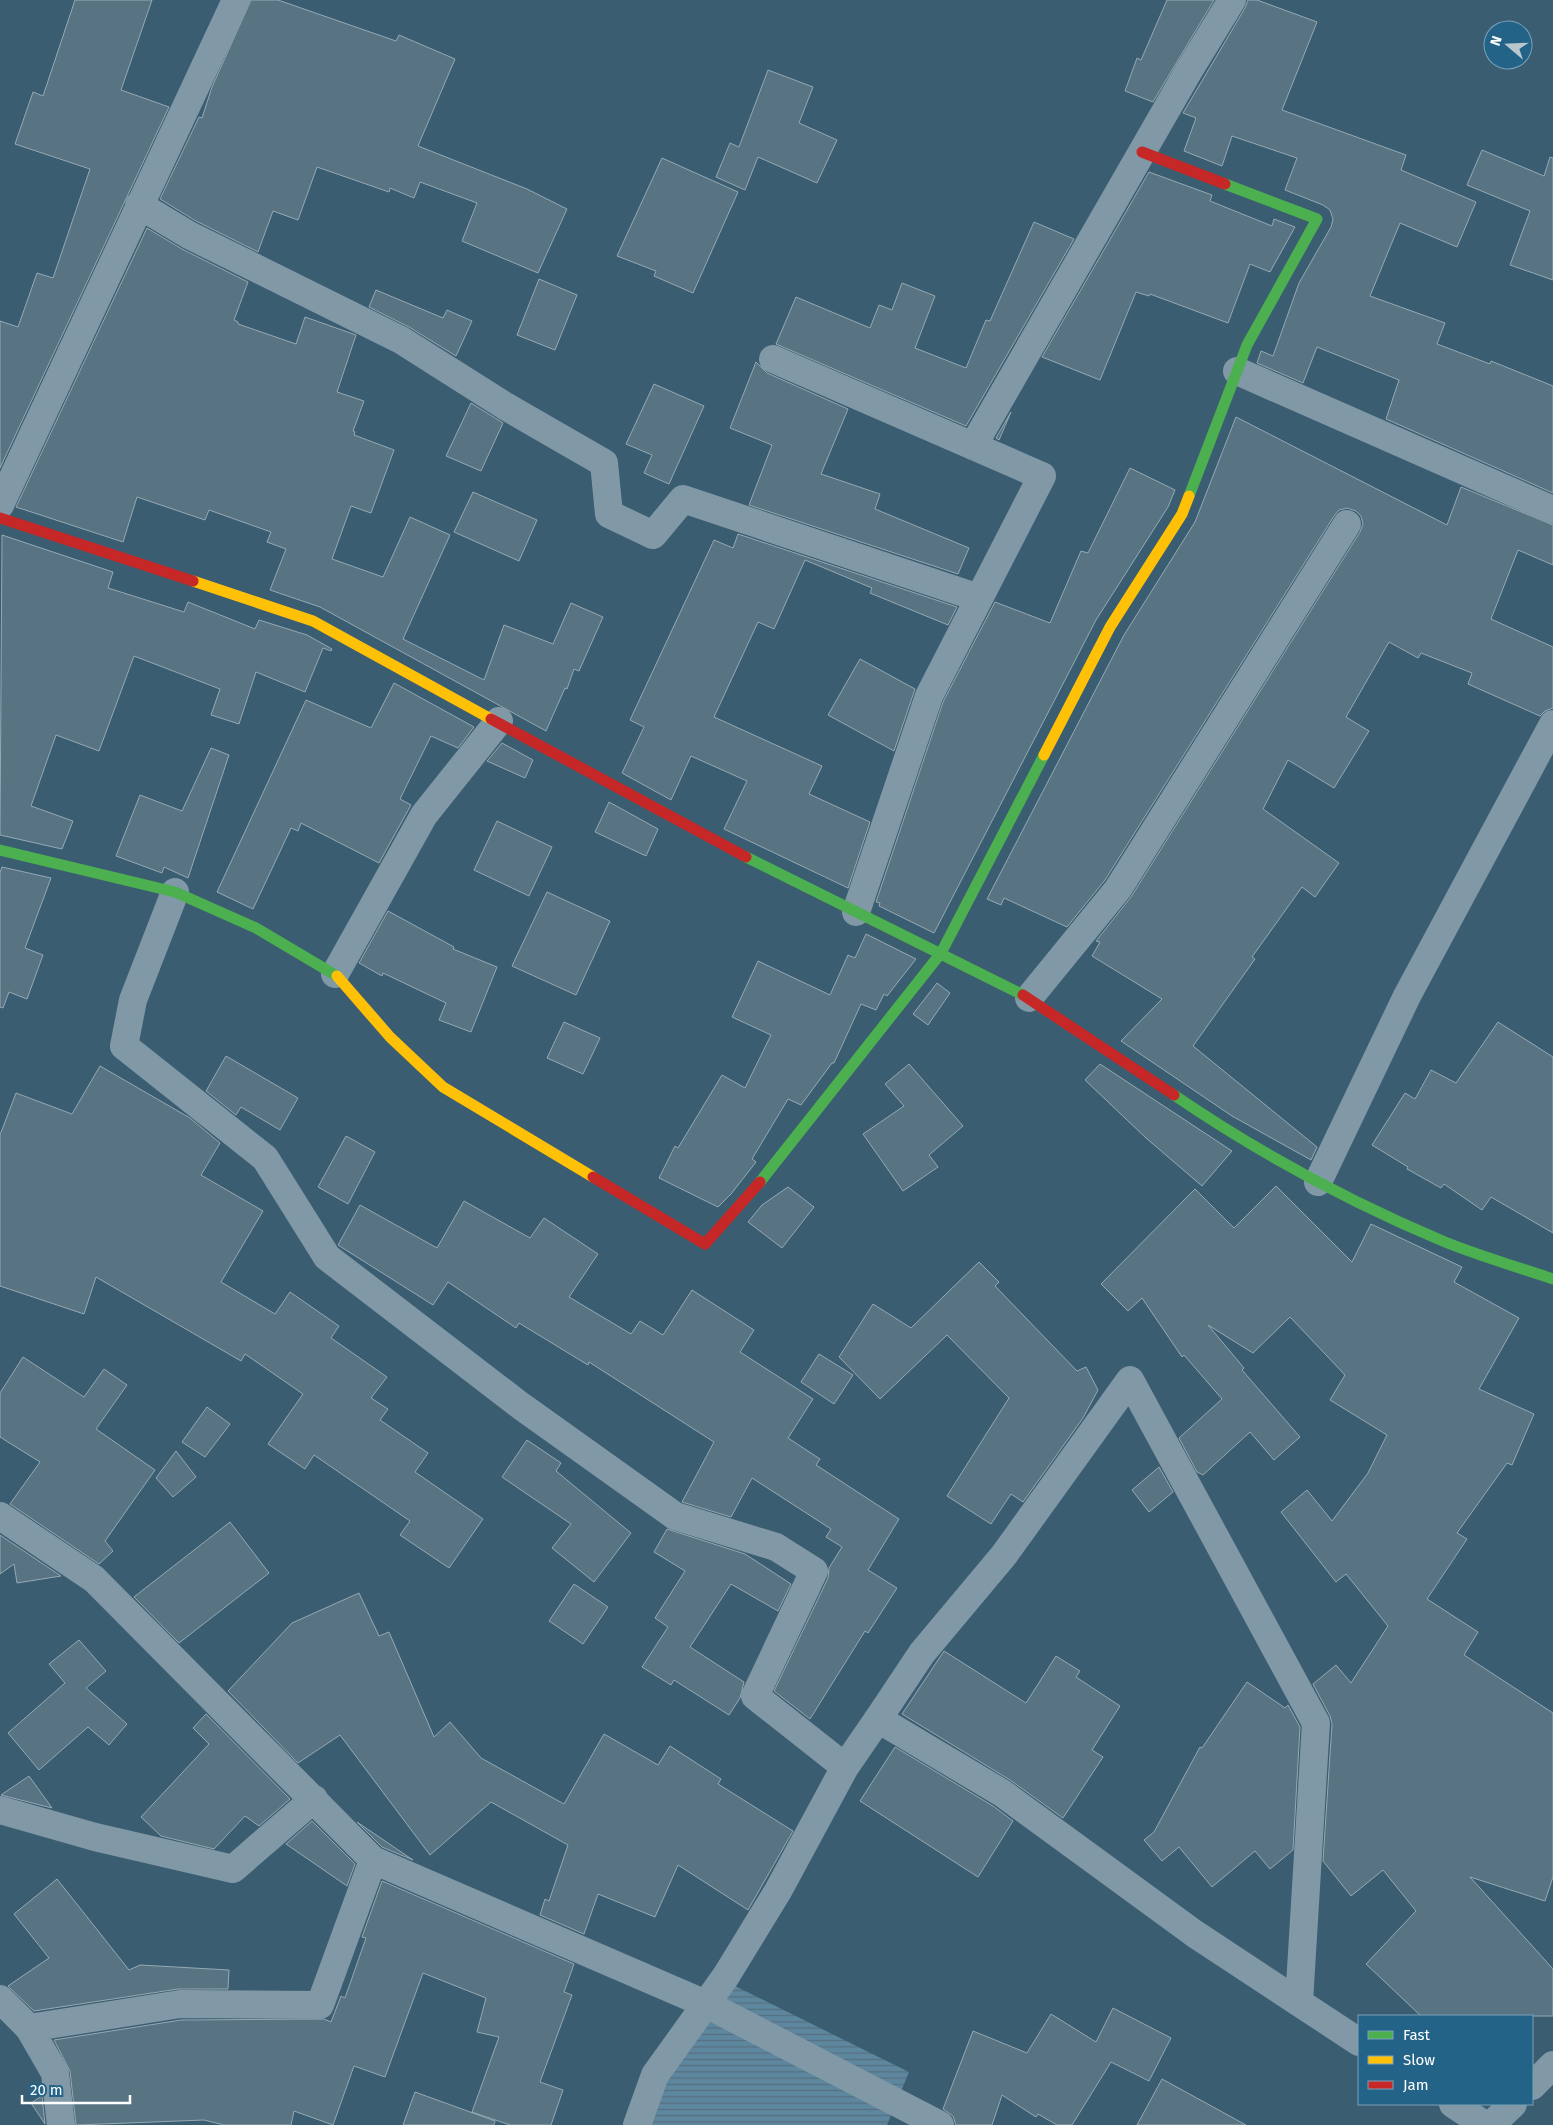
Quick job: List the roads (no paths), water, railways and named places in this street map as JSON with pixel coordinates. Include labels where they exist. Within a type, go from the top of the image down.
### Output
[{"type":"street","points":[[0,505],[236,0]]},
{"type":"street","points":[[974,446],[1142,152],[1232,0]]},
{"type":"street","points":[[0,850],[175,892],[256,928],[335,974],[390,1037],[442,1087],[705,1244],[743,1204],[941,953],[1110,626],[1182,514],[1247,345],[1317,219],[1142,152]]},
{"type":"street","points":[[139,205],[189,235],[401,340],[505,406],[604,463],[609,514],[653,535],[683,499],[979,598]]},
{"type":"street","points":[[774,359],[1042,476],[930,696],[856,912]]},
{"type":"street","points":[[1237,371],[1553,510]]},
{"type":"street","points":[[0,518],[313,621],[498,721],[717,844],[1029,998],[1224,1129],[1318,1182],[1446,1242],[1553,1278]]},
{"type":"street","points":[[1029,998],[1118,889],[1346,524]]},
{"type":"street","points":[[335,974],[424,815],[498,721]]},
{"type":"street","points":[[1318,1182],[1407,996],[1553,724]]},
{"type":"street","points":[[175,892],[133,1000],[124,1046],[265,1158],[327,1257],[521,1406],[675,1516],[776,1547],[814,1571],[756,1696],[845,1767]]},
{"type":"street","points":[[637,2125],[655,2075],[706,2004],[778,1891],[845,1767],[922,1653],[1004,1555],[1130,1380],[1316,1724],[1299,2002]]},
{"type":"street","points":[[0,1516],[94,1579],[373,1860],[706,2004],[940,2125]]},
{"type":"street","points":[[878,1719],[1002,1793],[1195,1934],[1358,2041]]},
{"type":"street","points":[[0,1810],[95,1838],[233,1869],[314,1799]]},
{"type":"street","points":[[29,2028],[180,2004],[320,2004],[373,1860]]},
{"type":"street","points":[[0,1999],[29,2028],[55,2073],[61,2125]]},
{"type":"street","points":[[1533,2085],[1553,2065]]},
{"type":"street","points":[[1455,2105],[1485,2125]]},
{"type":"street","points":[[1491,2125],[1512,2105]]},
{"type":"water","points":[[735,1986],[909,2072],[887,2125],[651,2125],[666,2078]]}]
